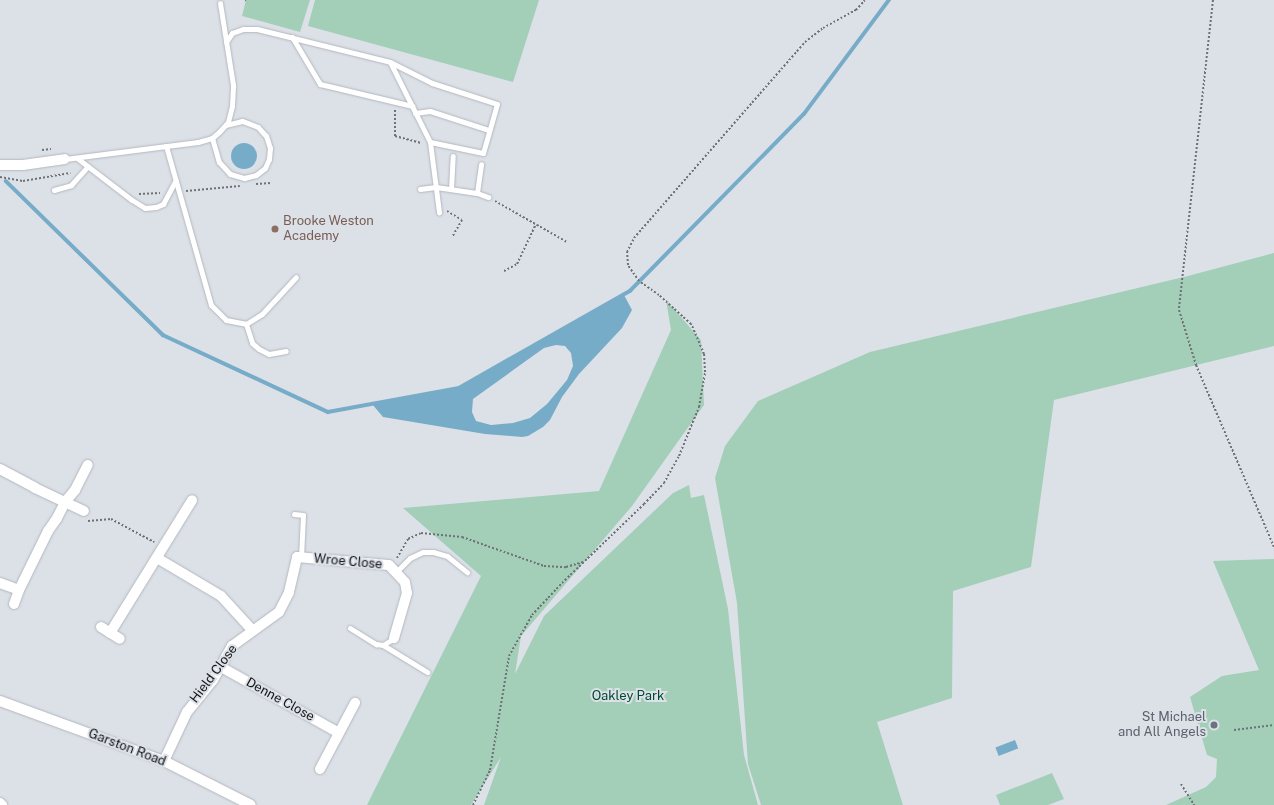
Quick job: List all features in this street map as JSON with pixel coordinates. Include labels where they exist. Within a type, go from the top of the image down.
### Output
[{"type":"street","points":[[0,165],[17,165],[64,159]]},
{"type":"street","points":[[14,604],[38,548],[65,502],[75,490],[88,465]]},
{"type":"street","points":[[0,469],[34,488],[84,511]]},
{"type":"street","points":[[110,633],[192,500]]},
{"type":"street","points":[[157,558],[221,596],[252,630]]},
{"type":"street","name":"Wroe Close","points":[[299,558],[393,568],[405,582],[407,592],[394,638]]},
{"type":"street","name":"Hield Close","points":[[164,761],[187,712],[213,680],[232,646],[252,630],[272,619],[279,612],[289,592],[299,558]]},
{"type":"street","points":[[0,583],[19,590]]},
{"type":"street","points":[[101,627],[120,639]]},
{"type":"street","name":"Denne Close","points":[[221,667],[339,733]]},
{"type":"street","name":"Garston Road","points":[[0,701],[164,761],[251,805]]},
{"type":"street","points":[[320,769],[355,703]]},
{"type":"lane","points":[[64,159],[198,142],[212,138],[228,122],[232,106],[233,85],[220,3]]},
{"type":"lane","points":[[226,42],[232,33],[243,29],[257,28],[390,62],[432,83],[497,104],[483,154],[430,143]]},
{"type":"lane","points":[[292,37],[320,84],[412,106]]},
{"type":"lane","points":[[390,62],[430,143],[439,209]]},
{"type":"lane","points":[[416,113],[430,111],[489,130]]},
{"type":"lane","points":[[212,138],[219,162],[230,174],[244,178],[256,175],[265,168],[270,148],[266,136],[262,131],[258,127],[242,121],[224,126]]},
{"type":"lane","points":[[166,146],[211,305],[226,320],[246,324],[262,314],[296,277]]},
{"type":"lane","points":[[451,189],[453,156]]},
{"type":"lane","points":[[77,158],[140,206],[150,208],[163,204],[176,180]]},
{"type":"lane","points":[[477,193],[481,164]]},
{"type":"lane","points":[[54,190],[70,185],[81,176],[88,166]]},
{"type":"lane","points":[[420,189],[436,187],[477,193],[488,197]]},
{"type":"lane","points":[[246,324],[252,343],[259,349],[269,354],[286,351]]},
{"type":"lane","points":[[294,514],[303,515],[299,558]]},
{"type":"lane","points":[[393,568],[423,552],[433,552],[447,556],[467,572]]},
{"type":"lane","points":[[350,628],[376,644],[383,645],[427,672]]},
{"type":"lane","points":[[383,645],[394,638]]},
{"type":"path","points":[[473,805],[490,770],[509,656],[532,615],[664,483],[679,456],[699,407],[706,372],[704,354],[691,324],[659,295],[639,281],[628,265],[627,252],[634,238],[805,42],[823,28],[856,10],[865,0]]},
{"type":"path","points":[[1213,0],[1179,310],[1196,365],[1274,547]]},
{"type":"path","points":[[395,102],[395,136],[430,143]]},
{"type":"path","points":[[0,177],[23,181],[77,172],[81,176]]},
{"type":"path","points":[[256,184],[271,183]]},
{"type":"path","points":[[126,196],[248,185]]},
{"type":"path","points":[[488,197],[567,242]]},
{"type":"path","points":[[439,209],[462,220],[452,237]]},
{"type":"path","points":[[504,271],[517,264],[536,224]]},
{"type":"path","points":[[84,511],[83,519],[88,522],[111,519],[164,547]]},
{"type":"path","points":[[393,568],[408,539],[421,534],[462,537],[544,566],[566,567],[584,562]]},
{"type":"path","points":[[1234,730],[1274,725]]},
{"type":"path","points":[[1181,784],[1194,805]]},
{"type":"green space","points":[[246,0],[310,0],[300,32],[242,16]]},
{"type":"green space","points":[[315,0],[539,0],[513,82],[308,26]]},
{"type":"green space","points":[[1274,253],[1274,346],[1054,400],[1031,567],[953,591],[952,698],[877,722],[903,805],[761,805],[748,764],[737,603],[715,478],[725,446],[758,401],[870,352],[1188,276]]},
{"type":"green space","name":"Oakley Park","points":[[666,300],[701,340],[704,405],[632,506],[521,636],[515,674],[544,616],[673,493],[689,485],[691,498],[704,495],[728,609],[744,755],[758,805],[484,805],[501,757],[471,805],[367,805],[481,576],[403,508],[599,491],[671,330]]},
{"type":"green space","points":[[1274,559],[1274,805],[1166,805],[1206,787],[1216,777],[1217,759],[1207,755],[1190,697],[1222,676],[1259,670],[1213,561]]},
{"type":"green space","points":[[1052,773],[1064,799],[1048,805],[1000,805],[996,795]]},
{"type":"water","points":[[244,143],[253,147],[257,156],[253,165],[244,169],[235,165],[231,156],[235,147]]},
{"type":"water","points":[[624,295],[632,310],[622,328],[579,374],[562,397],[550,420],[543,427],[528,436],[522,437],[485,434],[383,417],[372,404],[459,388]],"holes":[[[556,345],[565,346],[571,353],[573,366],[567,380],[547,404],[530,418],[513,423],[491,425],[476,421],[472,412],[473,399],[544,348]]]},
{"type":"water","points":[[1015,740],[1018,748],[999,756],[995,748]]},
{"type":"waterway","points":[[6,181],[163,335],[328,412],[459,388],[630,291],[804,114],[889,0]]},
{"type":"place","name":"Brooke Weston Academy","points":[[275,229]]},
{"type":"place","name":"St Michael and All Angels","points":[[1214,725]]}]
